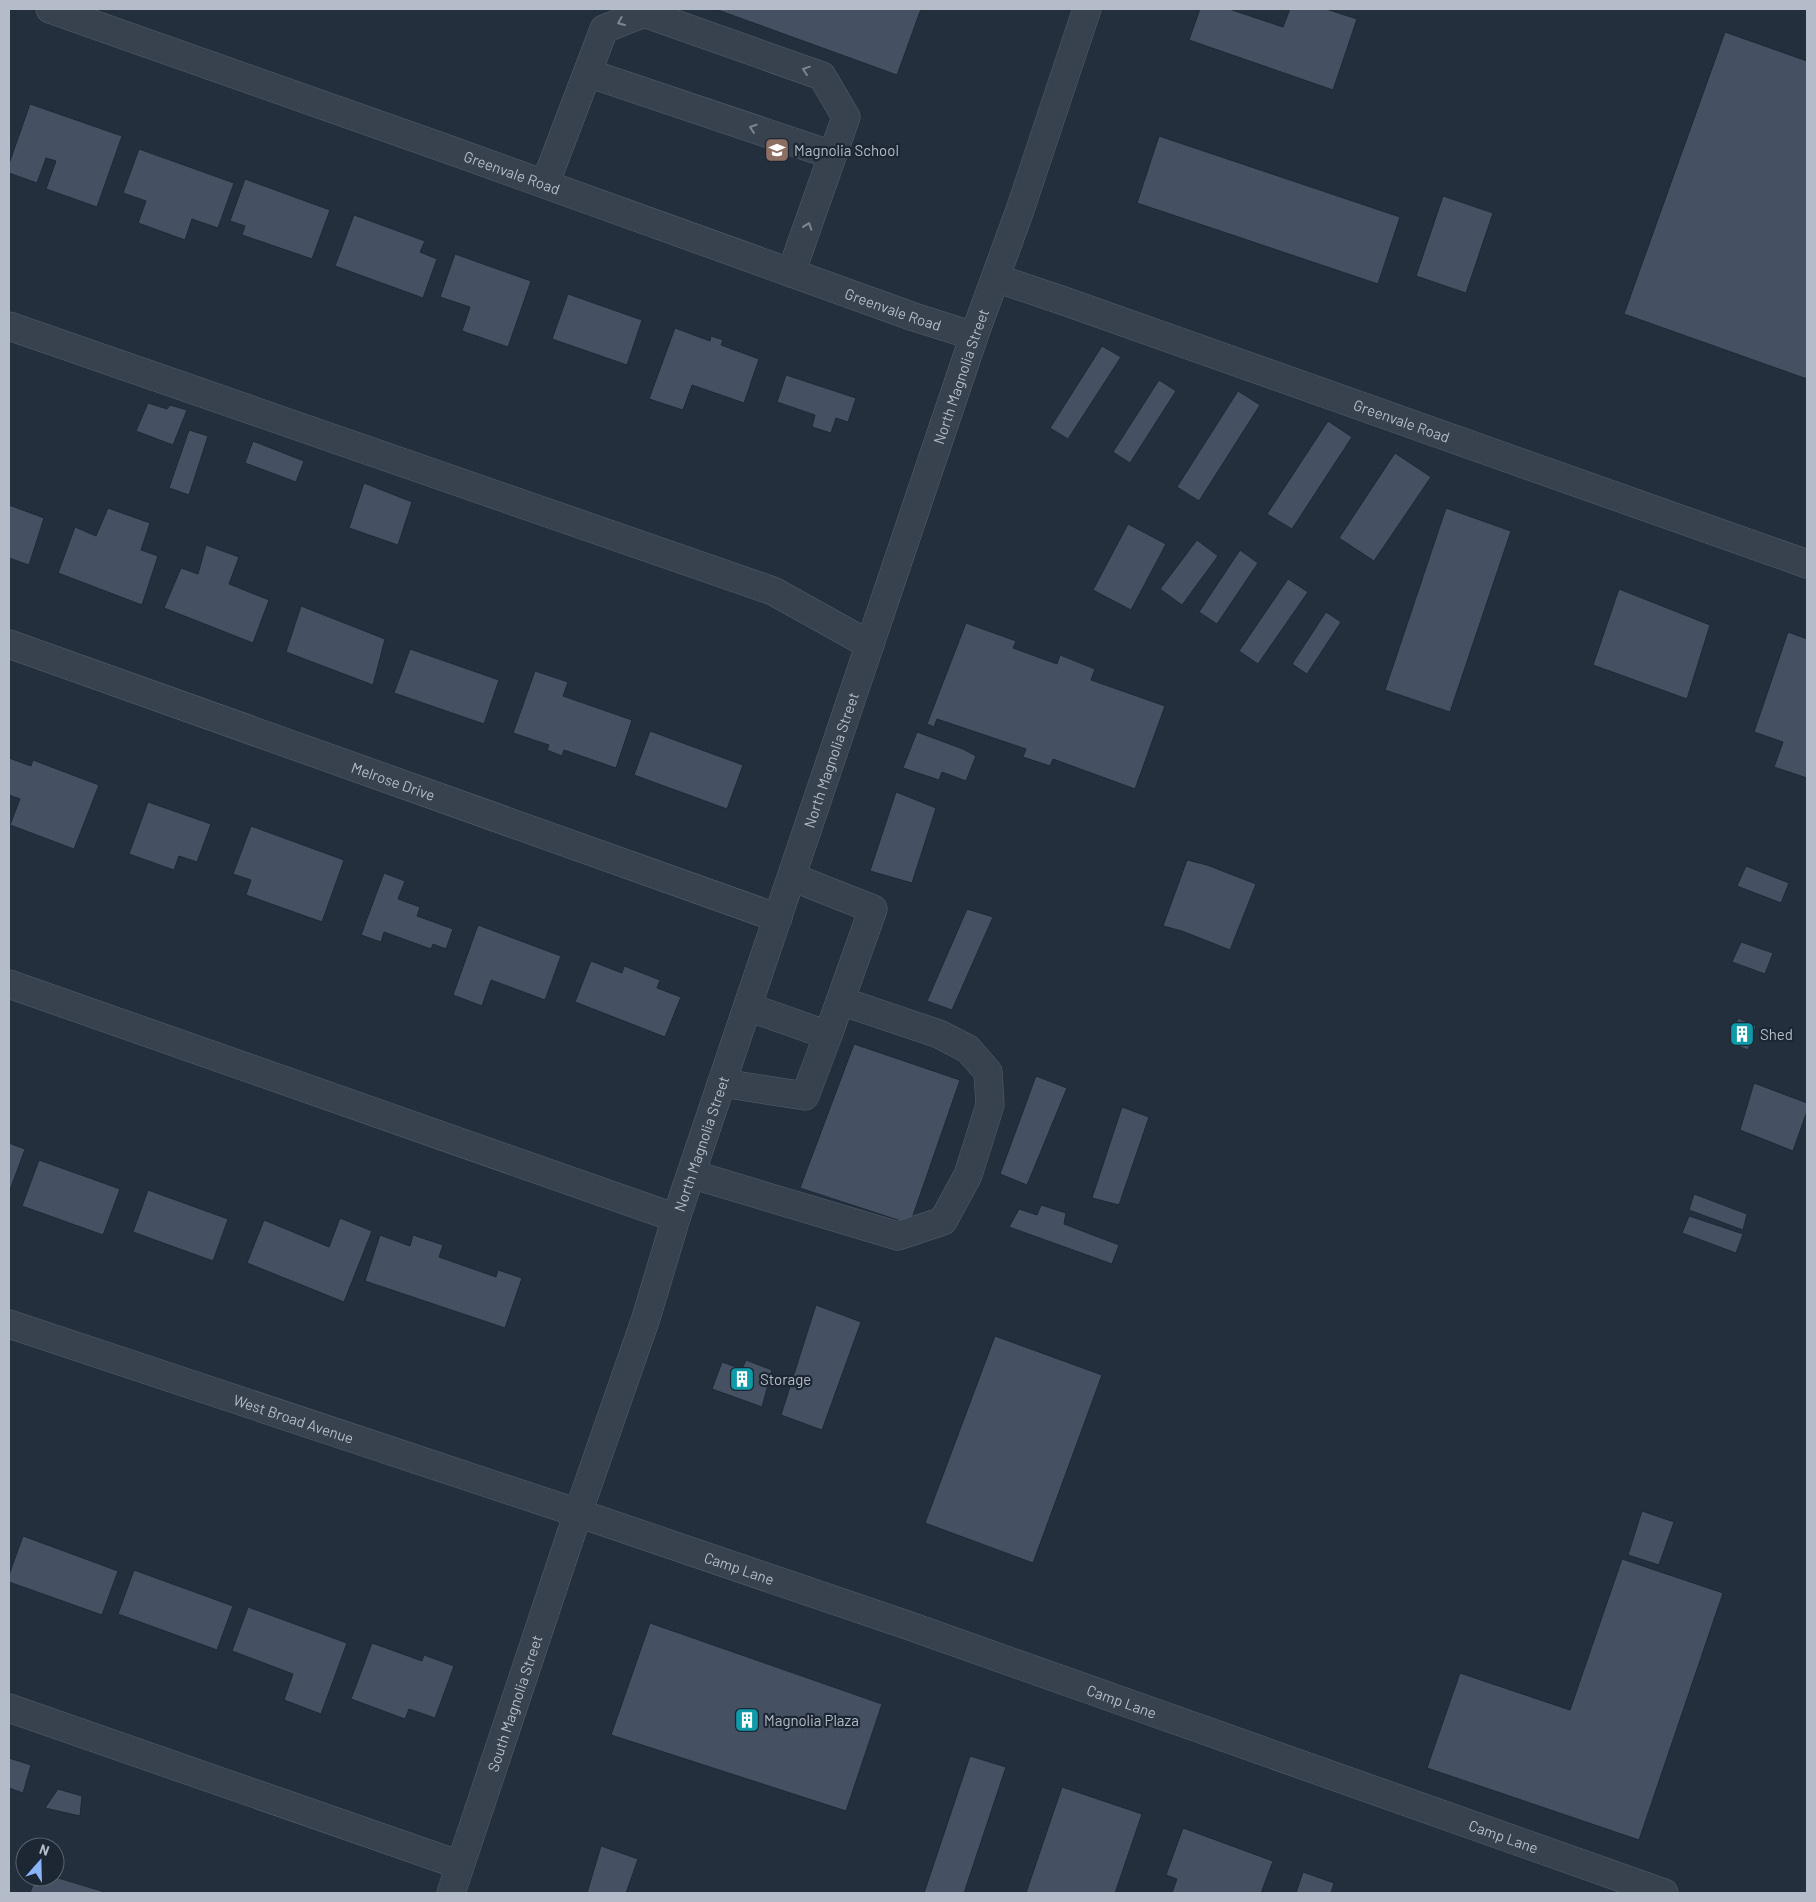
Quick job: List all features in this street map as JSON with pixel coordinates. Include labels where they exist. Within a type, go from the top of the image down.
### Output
[{"type":"street","name":"Greenvale Road","points":[[50,9],[974,336]]},
{"type":"street","name":"North Magnolia Street","points":[[578,1513],[646,1318],[676,1218],[974,336],[996,278],[1087,9]]},
{"type":"street","points":[[545,184],[604,30],[644,13],[822,76],[846,118],[791,272]]},
{"type":"street","points":[[588,73],[832,155]]},
{"type":"street","name":"Greenvale Road","points":[[996,278],[1807,564]]},
{"type":"street","points":[[9,326],[773,592],[870,645]]},
{"type":"street","name":"Melrose Drive","points":[[9,644],[778,918]]},
{"type":"street","points":[[722,1083],[805,1096],[873,909],[792,877]]},
{"type":"street","points":[[9,984],[676,1218]]},
{"type":"street","points":[[691,1174],[898,1236],[943,1221],[968,1174],[990,1105],[988,1072],[968,1049],[939,1034],[841,1001]]},
{"type":"street","points":[[748,1006],[828,1034]]},
{"type":"street","name":"West Broad Avenue","points":[[9,1324],[578,1513]]},
{"type":"street","name":"South Magnolia Street","points":[[451,1893],[578,1513]]},
{"type":"street","name":"Camp Lane","points":[[578,1513],[916,1629],[1664,1893]]},
{"type":"street","points":[[9,1708],[460,1865]]},
{"type":"building","points":[[715,9],[921,9],[897,75]]},
{"type":"building","points":[[1200,9],[1229,9],[1283,27],[1290,9],[1326,9],[1357,19],[1333,90],[1189,40]]},
{"type":"building","points":[[1725,32],[1807,61],[1807,379],[1624,314]]},
{"type":"building","points":[[30,104],[122,136],[97,207],[46,189],[56,161],[46,158],[37,183],[9,173],[9,164]]},
{"type":"building","points":[[1159,136],[1400,217],[1378,284],[1137,203]]},
{"type":"building","points":[[139,149],[234,183],[218,228],[192,219],[185,240],[138,223],[146,201],[123,193]]},
{"type":"building","points":[[245,179],[330,210],[312,259],[242,235],[245,226],[230,221]]},
{"type":"building","points":[[1443,196],[1493,213],[1466,293],[1416,276]]},
{"type":"building","points":[[354,215],[425,241],[420,252],[437,259],[423,298],[335,266]]},
{"type":"building","points":[[455,254],[531,281],[508,347],[462,331],[470,307],[440,297]]},
{"type":"building","points":[[568,294],[642,320],[627,365],[552,339]]},
{"type":"building","points":[[675,328],[710,341],[711,336],[723,340],[721,345],[759,359],[744,403],[692,385],[683,410],[649,399]]},
{"type":"building","points":[[1102,346],[1121,357],[1068,439],[1050,428]]},
{"type":"building","points":[[786,375],[856,398],[848,422],[836,418],[831,433],[812,427],[815,415],[777,402]]},
{"type":"building","points":[[1159,380],[1176,391],[1130,463],[1113,452]]},
{"type":"building","points":[[1238,391],[1260,405],[1199,501],[1177,487]]},
{"type":"building","points":[[148,403],[167,409],[170,405],[187,410],[173,445],[136,431]]},
{"type":"building","points":[[1328,421],[1352,437],[1292,529],[1267,514]]},
{"type":"building","points":[[189,430],[208,436],[189,495],[169,488]]},
{"type":"building","points":[[253,441],[304,461],[296,482],[245,463]]},
{"type":"building","points":[[1395,453],[1431,477],[1374,561],[1339,538]]},
{"type":"building","points":[[364,483],[412,502],[398,545],[349,528]]},
{"type":"building","points":[[9,505],[44,518],[29,565],[9,558]]},
{"type":"building","points":[[108,508],[150,523],[141,550],[158,556],[142,605],[58,573],[75,527],[96,536]]},
{"type":"building","points":[[1446,508],[1511,531],[1450,712],[1385,690]]},
{"type":"building","points":[[1128,524],[1166,544],[1131,610],[1093,590]]},
{"type":"building","points":[[1197,540],[1218,556],[1182,605],[1160,589]]},
{"type":"building","points":[[206,545],[239,557],[229,584],[269,600],[253,643],[164,608],[181,568],[198,574]]},
{"type":"building","points":[[1240,550],[1258,563],[1217,624],[1199,612]]},
{"type":"building","points":[[1288,579],[1308,592],[1258,664],[1239,651]]},
{"type":"building","points":[[1619,589],[1710,625],[1687,699],[1593,665]]},
{"type":"building","points":[[301,606],[385,639],[373,685],[286,652]]},
{"type":"building","points":[[1326,612],[1341,622],[1307,674],[1292,664]]},
{"type":"building","points":[[966,623],[1016,641],[1013,648],[1057,664],[1060,655],[1095,669],[1091,680],[1165,706],[1135,789],[1053,759],[1050,766],[1023,757],[1026,749],[937,719],[934,727],[927,724]]},
{"type":"building","points":[[1788,632],[1807,639],[1807,778],[1774,767],[1783,742],[1754,732]]},
{"type":"building","points":[[410,649],[499,680],[484,724],[394,693]]},
{"type":"building","points":[[535,671],[568,682],[563,696],[632,720],[616,768],[564,750],[562,756],[547,750],[549,745],[513,733]]},
{"type":"building","points":[[650,731],[743,765],[727,809],[634,775]]},
{"type":"building","points":[[917,732],[963,749],[976,756],[966,781],[942,772],[939,780],[903,768]]},
{"type":"building","points":[[9,758],[31,766],[33,760],[99,785],[74,849],[10,825],[20,799],[9,795]]},
{"type":"building","points":[[896,792],[936,808],[912,883],[870,871]]},
{"type":"building","points":[[148,802],[211,824],[197,862],[179,856],[174,870],[129,854]]},
{"type":"building","points":[[251,826],[344,860],[322,922],[246,895],[251,880],[233,874]]},
{"type":"building","points":[[1187,860],[1207,865],[1256,884],[1230,950],[1182,931],[1163,926]]},
{"type":"building","points":[[1746,866],[1789,883],[1781,903],[1737,886]]},
{"type":"building","points":[[384,873],[405,881],[398,899],[420,907],[417,916],[453,929],[446,949],[433,944],[431,949],[384,932],[381,942],[361,935]]},
{"type":"building","points":[[967,909],[993,917],[952,1010],[927,1001]]},
{"type":"building","points":[[478,925],[561,956],[545,1000],[491,980],[482,1006],[453,995]]},
{"type":"building","points":[[1741,942],[1773,953],[1765,974],[1732,962]]},
{"type":"building","points":[[591,961],[622,973],[624,966],[660,980],[657,988],[681,997],[665,1037],[575,1002]]},
{"type":"building","name":"Shed","points":[[1738,1018],[1756,1026],[1748,1050],[1729,1042]]},
{"type":"building","points":[[854,1044],[960,1080],[910,1224],[800,1188]]},
{"type":"building","points":[[1036,1076],[1067,1088],[1027,1185],[1000,1174]]},
{"type":"building","points":[[1754,1083],[1807,1103],[1807,1111],[1793,1151],[1740,1130]]},
{"type":"building","points":[[1122,1107],[1149,1117],[1119,1205],[1092,1198]]},
{"type":"building","points":[[9,1143],[25,1149],[10,1190],[9,1190]]},
{"type":"building","points":[[39,1160],[120,1189],[103,1235],[22,1206]]},
{"type":"building","points":[[148,1190],[228,1219],[213,1261],[133,1232]]},
{"type":"building","points":[[1694,1194],[1747,1214],[1743,1230],[1689,1210]]},
{"type":"building","points":[[1041,1205],[1066,1213],[1064,1224],[1119,1245],[1112,1264],[1009,1227],[1019,1209],[1037,1215]]},
{"type":"building","points":[[1689,1216],[1743,1234],[1736,1253],[1682,1233]]},
{"type":"building","points":[[340,1218],[372,1231],[344,1302],[247,1263],[264,1220],[329,1247]]},
{"type":"building","points":[[380,1235],[410,1246],[413,1235],[443,1245],[439,1257],[496,1277],[498,1270],[522,1278],[505,1328],[365,1281]]},
{"type":"building","points":[[816,1305],[861,1322],[822,1430],[781,1415]]},
{"type":"building","points":[[995,1336],[1102,1375],[1033,1563],[925,1523]]},
{"type":"building","name":"Storage","points":[[746,1360],[772,1370],[762,1407],[712,1389],[722,1362],[742,1369]]},
{"type":"building","points":[[1642,1511],[1674,1522],[1659,1565],[1628,1555]]},
{"type":"building","points":[[23,1536],[118,1571],[102,1615],[9,1582],[9,1575]]},
{"type":"building","points":[[1622,1559],[1723,1593],[1639,1840],[1427,1768],[1460,1673],[1570,1710]]},
{"type":"building","points":[[134,1570],[233,1606],[217,1650],[118,1614]]},
{"type":"building","points":[[248,1607],[347,1643],[321,1714],[284,1700],[293,1674],[232,1651]]},
{"type":"building","name":"Magnolia Plaza","points":[[650,1623],[882,1704],[846,1811],[611,1735]]},
{"type":"building","points":[[372,1643],[422,1661],[424,1655],[454,1666],[435,1718],[409,1709],[405,1719],[351,1699]]},
{"type":"building","points":[[970,1756],[1006,1767],[964,1893],[924,1893]]},
{"type":"building","points":[[9,1758],[31,1765],[23,1793],[9,1788]]},
{"type":"building","points":[[1062,1787],[1142,1814],[1115,1893],[1026,1893]]},
{"type":"building","points":[[58,1789],[82,1796],[80,1816],[45,1808]]},
{"type":"building","points":[[1183,1828],[1273,1861],[1261,1893],[1172,1893],[1177,1879],[1166,1875]]},
{"type":"building","points":[[601,1846],[638,1859],[626,1893],[587,1893]]},
{"type":"building","points":[[1303,1872],[1334,1883],[1331,1893],[1296,1893]]},
{"type":"building","points":[[65,1880],[108,1893],[30,1893],[32,1887],[65,1887]]},
{"type":"place","name":"Magnolia School","points":[[777,150]]},
{"type":"place","name":"Shed","points":[[1742,1034]]},
{"type":"place","name":"Storage","points":[[742,1379]]},
{"type":"place","name":"Magnolia Plaza","points":[[747,1720]]}]
